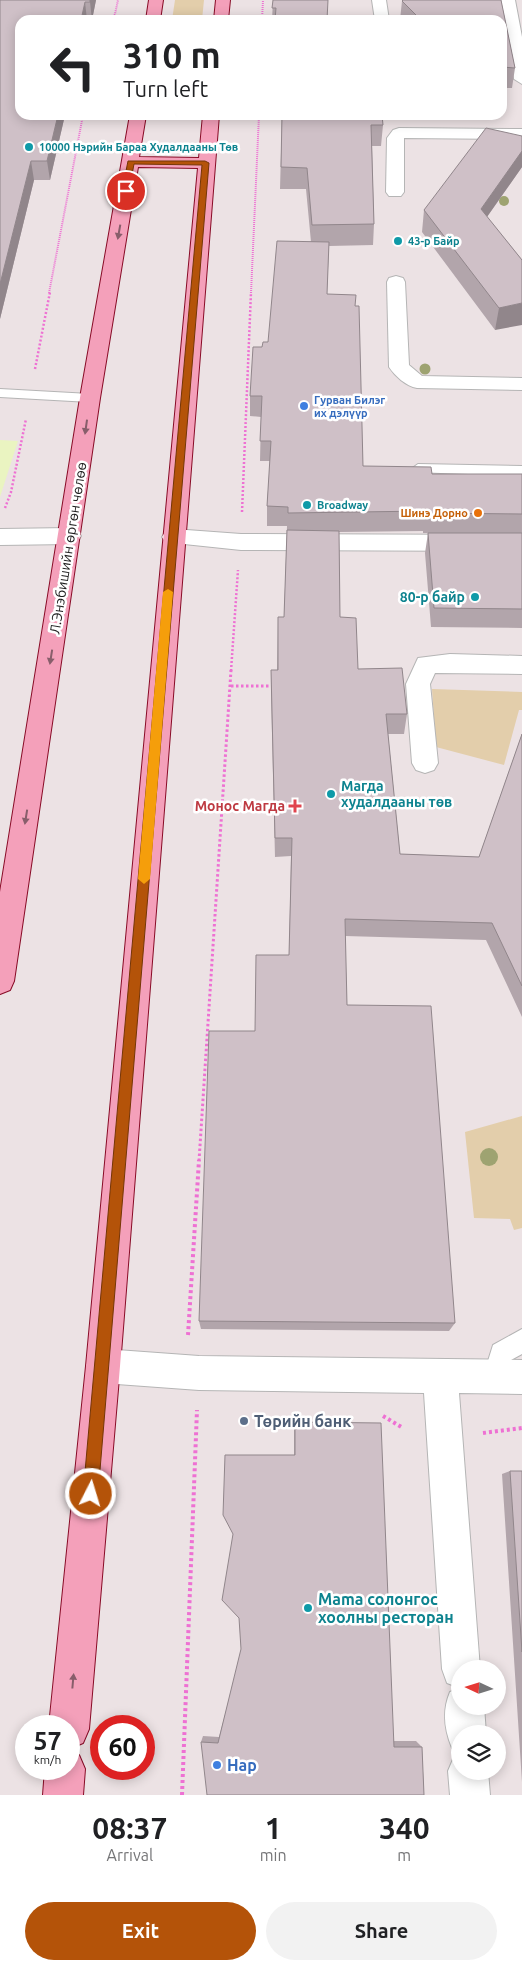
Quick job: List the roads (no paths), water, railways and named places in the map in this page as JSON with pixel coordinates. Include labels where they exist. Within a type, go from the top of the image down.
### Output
[{"type":"main road","points":[[154,15],[156,0]]},
{"type":"main road","points":[[221,15],[222,0]]},
{"type":"main road","name":"Л.Энэбишийн өргөн чөлөө","points":[[0,981],[90,398],[137,120]]},
{"type":"main road","points":[[70,1715],[103,1366],[205,163],[210,120]]},
{"type":"main road","points":[[130,162],[205,163]]},
{"type":"main road","points":[[63,1795],[64,1780]]},
{"type":"street","points":[[379,0],[381,15]]},
{"type":"street","points":[[508,0],[520,58],[522,79]]},
{"type":"street","points":[[507,58],[520,58]]},
{"type":"street","points":[[392,120],[392,124],[399,133]]},
{"type":"street","points":[[399,133],[522,134]]},
{"type":"street","points":[[395,192],[395,138],[399,133]]},
{"type":"street","points":[[396,282],[399,367],[417,382],[522,384]]},
{"type":"street","points":[[0,537],[70,536]]},
{"type":"street","points":[[173,537],[241,542],[522,543]]},
{"type":"street","points":[[425,763],[418,684],[427,664],[522,665]]},
{"type":"street","points":[[103,1366],[199,1373],[509,1377]]},
{"type":"street","points":[[440,1376],[460,1660]]},
{"type":"street","points":[[469,1780],[470,1795]]},
{"type":"lane","points":[[0,393],[90,398]]},
{"type":"lane","points":[[418,469],[522,471]]},
{"type":"lane","points":[[509,1377],[501,1354],[522,1340]]},
{"type":"place","name":"10000 Нэрийн Бараа Худалдааны Төв","points":[[29,147]]},
{"type":"place","name":"43-р Байр","points":[[398,241]]},
{"type":"place","name":"Гурван Билэг их дэлүүр","points":[[304,406]]},
{"type":"place","name":"Broadway","points":[[307,505]]},
{"type":"place","name":"Шинэ Дорно","points":[[478,513]]},
{"type":"place","name":"80-р байр","points":[[475,597]]},
{"type":"place","name":"Магда худалдааны төв","points":[[331,794]]},
{"type":"place","name":"Монос Магда","points":[[295,806]]},
{"type":"place","name":"Төрийн банк","points":[[244,1421]]},
{"type":"place","name":"Mama солонгос хоолны ресторан","points":[[308,1608]]},
{"type":"place","name":"Нар","points":[[217,1765]]}]
